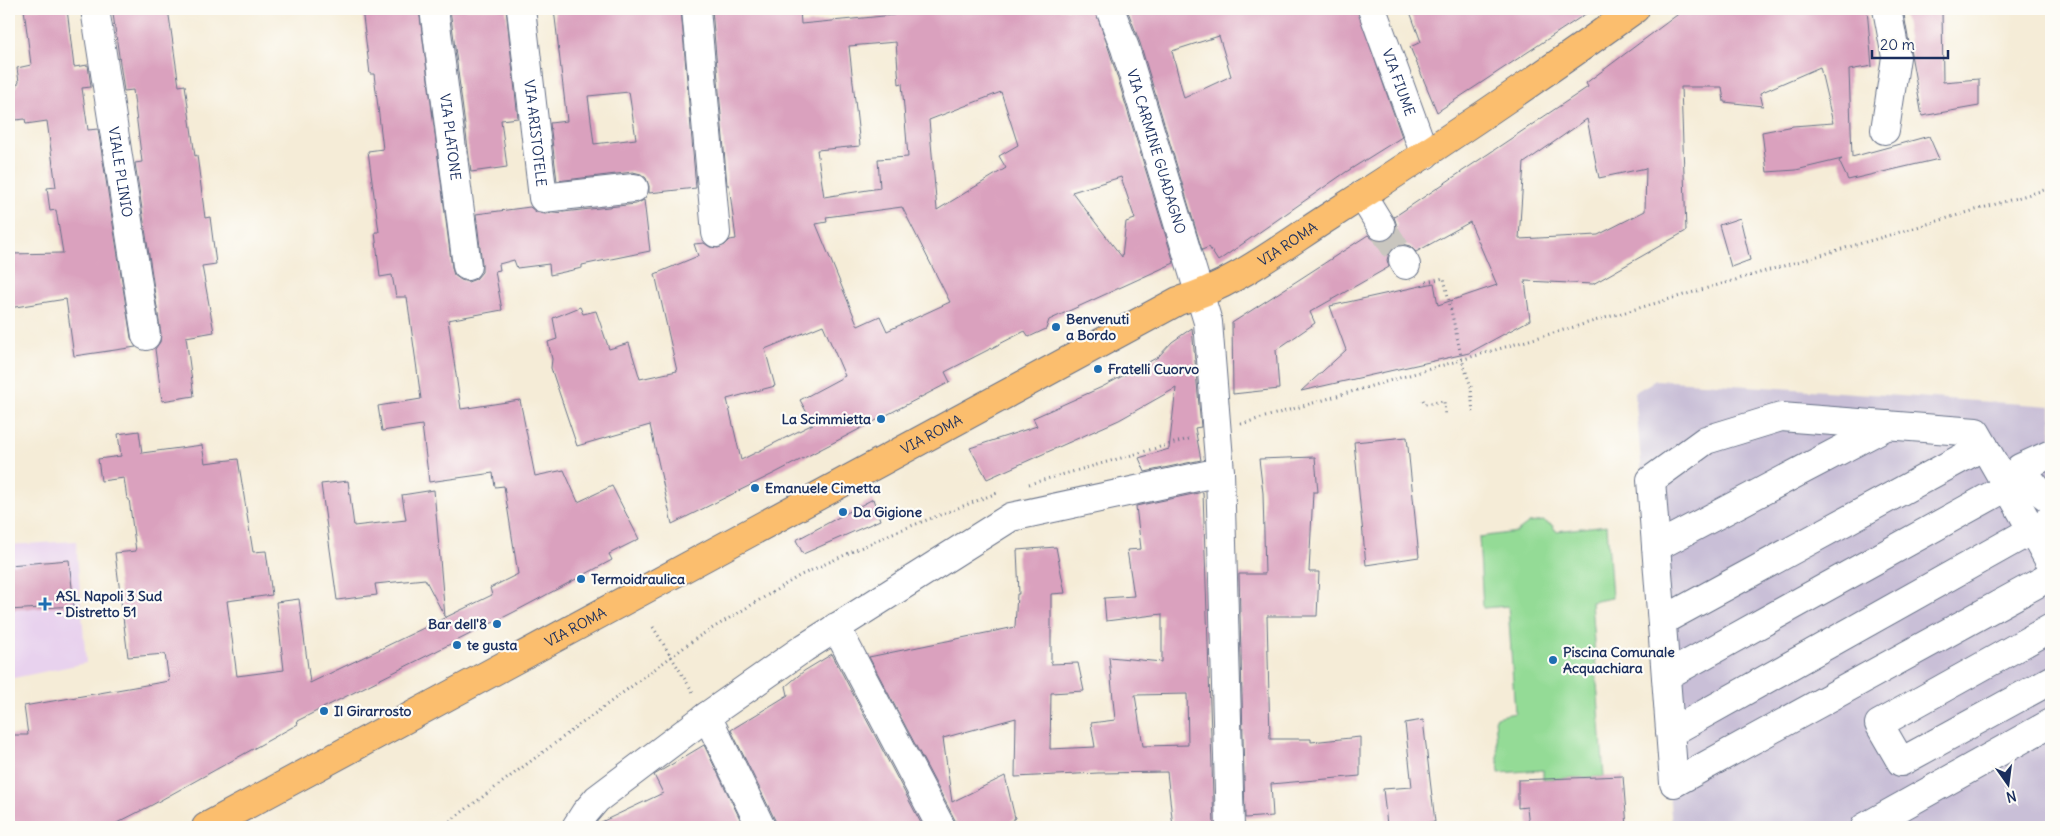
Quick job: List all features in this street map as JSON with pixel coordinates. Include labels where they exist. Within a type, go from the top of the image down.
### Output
[{"type":"main road","name":"VIA ROMA","points":[[206,827],[1178,301],[1199,296],[1248,269],[1425,155],[1635,9]]},
{"type":"street","name":"VIALE PLINIO","points":[[95,9],[146,336]]},
{"type":"street","name":"VIA PLATONE","points":[[434,9],[467,266]]},
{"type":"street","name":"VIA ARISTOTELE","points":[[521,9],[543,198],[634,188]]},
{"type":"street","points":[[696,9],[716,233]]},
{"type":"street","name":"VIA CARMINE GUADAGNO","points":[[1110,9],[1128,57],[1208,322],[1220,472],[1230,827]]},
{"type":"street","name":"VIA FIUME","points":[[1372,9],[1425,155]]},
{"type":"street","points":[[1885,130],[1896,57],[1887,9]]},
{"type":"street","points":[[1362,195],[1381,226]]},
{"type":"street","points":[[1781,417],[1976,432],[1984,446],[2014,478],[2047,548],[1674,783],[1651,480],[1706,440],[1781,417]]},
{"type":"street","points":[[1656,547],[1888,425]]},
{"type":"street","points":[[1662,620],[1984,446]]},
{"type":"street","points":[[1666,676],[2014,478],[2051,454]]},
{"type":"street","points":[[576,827],[597,799],[707,716],[836,627],[1011,517],[1220,472]]},
{"type":"street","points":[[2014,478],[2039,491],[2051,500]]},
{"type":"street","points":[[1670,733],[2047,548]]},
{"type":"street","points":[[836,627],[940,827]]},
{"type":"street","points":[[2051,628],[1879,724],[1901,762],[2051,680]]},
{"type":"street","points":[[707,716],[761,827]]},
{"type":"street","points":[[1865,827],[2051,723]]},
{"type":"path","points":[[1405,262],[1411,285],[1444,278],[1462,360],[1471,387],[1473,415]]},
{"type":"path","points":[[1423,400],[1425,404],[1444,401],[1445,416]]},
{"type":"path","points":[[653,627],[672,655],[707,716]]},
{"type":"shaded area","points":[[1656,380],[2051,406],[2051,827],[1672,827],[1635,392]]},
{"type":"shaded area","name":"ASL Napoli 3 Sud - Distretto 51","points":[[76,541],[86,663],[9,679],[9,545]]},
{"type":"green space","name":"Piscina Comunale Acquachiara","points":[[1543,521],[1552,525],[1556,531],[1607,525],[1612,598],[1591,602],[1604,777],[1543,779],[1543,770],[1499,773],[1495,717],[1515,713],[1508,606],[1483,608],[1479,537],[1517,532],[1529,523]]},
{"type":"building","points":[[24,9],[67,9],[74,67],[88,65],[91,87],[82,88],[88,130],[98,129],[131,338],[136,347],[74,356],[66,299],[9,308],[9,254],[63,253],[56,210],[50,211],[47,188],[56,187],[47,121],[26,124],[25,119],[16,120],[12,92],[19,82],[17,68],[31,65]]},
{"type":"building","points":[[116,9],[168,9],[179,86],[185,85],[205,218],[210,217],[216,264],[202,266],[214,332],[186,337],[194,396],[162,401],[155,349],[160,342],[161,334],[135,163],[142,162],[133,90],[124,91],[113,14],[116,13]]},
{"type":"building","points":[[362,9],[419,9],[452,268],[454,275],[461,280],[468,282],[476,279],[482,272],[476,214],[530,207],[536,212],[545,214],[636,204],[644,200],[650,251],[582,265],[582,268],[550,275],[549,264],[517,268],[514,260],[499,264],[500,270],[495,271],[502,310],[448,320],[461,409],[520,400],[535,476],[564,470],[578,502],[612,486],[639,539],[609,554],[612,560],[514,612],[297,721],[298,724],[109,827],[17,827],[9,811],[9,735],[28,735],[24,706],[169,681],[165,654],[128,657],[115,553],[136,551],[129,499],[127,499],[124,478],[101,481],[98,459],[121,456],[118,434],[139,431],[142,453],[202,445],[205,463],[238,459],[253,552],[266,551],[272,595],[227,601],[237,676],[284,670],[276,602],[299,599],[310,683],[492,595],[490,588],[518,574],[504,486],[495,487],[493,473],[429,482],[422,425],[382,431],[378,406],[421,399],[407,297],[396,297],[392,275],[380,277],[375,232],[379,232],[368,151],[383,149],[374,74],[370,74]]},
{"type":"building","points":[[450,9],[506,9],[518,118],[501,120],[507,167],[471,172]]},
{"type":"building","points":[[554,9],[681,9],[696,188],[649,193],[646,178],[641,174],[633,172],[557,181],[550,123],[567,121]],"holes":[[[629,92],[636,139],[594,144],[588,96]]]},
{"type":"building","points":[[712,9],[800,9],[801,24],[894,15],[893,9],[1095,9],[1174,263],[1049,320],[1046,329],[1029,337],[1025,331],[945,372],[950,382],[672,524],[650,425],[577,446],[551,368],[552,359],[548,342],[557,339],[553,318],[580,307],[583,314],[596,311],[609,349],[629,343],[640,379],[677,371],[655,274],[698,256],[694,244],[704,243],[710,247],[718,248],[730,240],[736,239],[729,185],[727,185]],"holes":[[[896,42],[899,84],[902,83],[908,157],[878,159],[880,188],[824,197],[817,150],[860,146],[849,46]],[[1001,92],[1018,145],[999,156],[1006,168],[937,210],[929,120]],[[1121,177],[1135,219],[1126,222],[1122,257],[1072,192]],[[902,207],[950,302],[887,331],[880,316],[858,326],[816,224],[827,222],[826,217]],[[823,325],[845,376],[800,400],[813,424],[741,460],[727,399],[775,386],[765,349]]]},
{"type":"building","points":[[1127,9],[1357,9],[1402,137],[1346,172],[1218,261],[1209,247],[1202,250],[1140,43]],"holes":[[[1219,36],[1231,76],[1184,98],[1172,51]]]},
{"type":"building","points":[[1409,9],[1593,9],[1437,112],[1410,47],[1421,42]]},
{"type":"building","points":[[1685,9],[1867,9],[1872,66],[1849,70],[1852,157],[1929,136],[1939,159],[1848,180],[1839,161],[1842,159],[1796,170],[1767,172],[1762,132],[1793,126],[1833,123],[1820,67],[1760,93],[1763,106],[1724,102],[1722,87],[1681,87],[1686,231],[1593,284],[1525,281],[1530,320],[1469,353],[1301,391],[1346,350],[1330,306],[1434,283],[1438,305],[1497,285],[1470,222],[1416,252],[1410,246],[1402,244],[1395,246],[1389,253],[1387,260],[1389,267],[1310,312],[1315,323],[1276,350],[1279,389],[1233,394],[1232,323],[1368,235],[1374,240],[1381,242],[1390,239],[1395,233],[1397,226],[1394,217],[1588,87],[1586,83]],"holes":[[[1587,119],[1599,178],[1646,168],[1645,211],[1598,235],[1519,239],[1524,163]]]},
{"type":"building","points":[[1903,9],[1942,9],[1943,82],[1979,79],[1979,106],[1922,116]]},
{"type":"building","points":[[1740,218],[1750,260],[1731,267],[1719,225]]},
{"type":"building","points":[[1192,328],[1201,427],[1195,428],[1201,460],[1145,472],[1139,458],[1169,449],[1176,388],[1119,420],[987,479],[970,448],[1037,426],[1033,418],[1102,387],[1158,357],[1172,342]]},
{"type":"building","points":[[1407,437],[1419,557],[1366,565],[1354,442]]},
{"type":"building","points":[[1315,457],[1318,492],[1313,492],[1309,572],[1319,572],[1317,616],[1267,616],[1270,739],[1311,739],[1311,742],[1360,737],[1360,776],[1271,784],[1273,816],[1245,818],[1239,574],[1265,574],[1263,493],[1259,459]]},
{"type":"building","points":[[348,481],[354,526],[406,520],[402,495],[434,490],[445,617],[425,579],[375,584],[377,595],[337,600],[321,484]]},
{"type":"building","points":[[1203,492],[1214,827],[1173,827],[1167,772],[1015,777],[1016,718],[943,738],[952,802],[1005,776],[1015,818],[1003,827],[957,827],[869,657],[1015,627],[1017,594],[1019,594],[1017,550],[1056,547],[1065,593],[1051,594],[1051,664],[1078,663],[1084,691],[1051,693],[1050,749],[1095,747],[1091,723],[1115,720],[1109,657],[1162,662],[1162,614],[1106,621],[1104,598],[1134,596],[1127,550],[1141,549],[1136,506]],"holes":[[[1187,694],[1188,745],[1143,746],[1135,695]]]},
{"type":"building","points":[[873,499],[880,520],[803,554],[796,540]]},
{"type":"building","points":[[69,560],[74,606],[9,610],[9,565]]},
{"type":"building","points":[[832,654],[923,827],[776,827],[775,820],[731,730],[788,695],[786,686],[804,671]]},
{"type":"building","points":[[1423,720],[1435,822],[1387,825],[1383,789],[1412,787],[1405,723]]},
{"type":"building","points":[[704,745],[744,827],[594,827],[663,793],[654,775]]},
{"type":"building","points":[[1623,776],[1627,827],[1529,827],[1527,807],[1518,808],[1518,780]]},
{"type":"tunnel","points":[[1381,226],[1403,260]]},
{"type":"railway","points":[[2041,827],[2051,822]]},
{"type":"place","name":"Benvenuti a Bordo","points":[[1056,327]]},
{"type":"place","name":"Fratelli Cuorvo","points":[[1098,369]]},
{"type":"place","name":"La Scimmietta","points":[[881,419]]},
{"type":"place","name":"Emanuele Cimetta","points":[[755,488]]},
{"type":"place","name":"Da Gigione","points":[[843,512]]},
{"type":"place","name":"Termoidraulica","points":[[581,579]]},
{"type":"place","name":"ASL Napoli 3 Sud - Distretto 51","points":[[45,604]]},
{"type":"place","name":"Bar dell'8","points":[[497,624]]},
{"type":"place","name":"te gusta","points":[[457,645]]},
{"type":"place","name":"Piscina Comunale Acquachiara","points":[[1553,660]]},
{"type":"place","name":"Il Girarrosto","points":[[324,711]]}]
